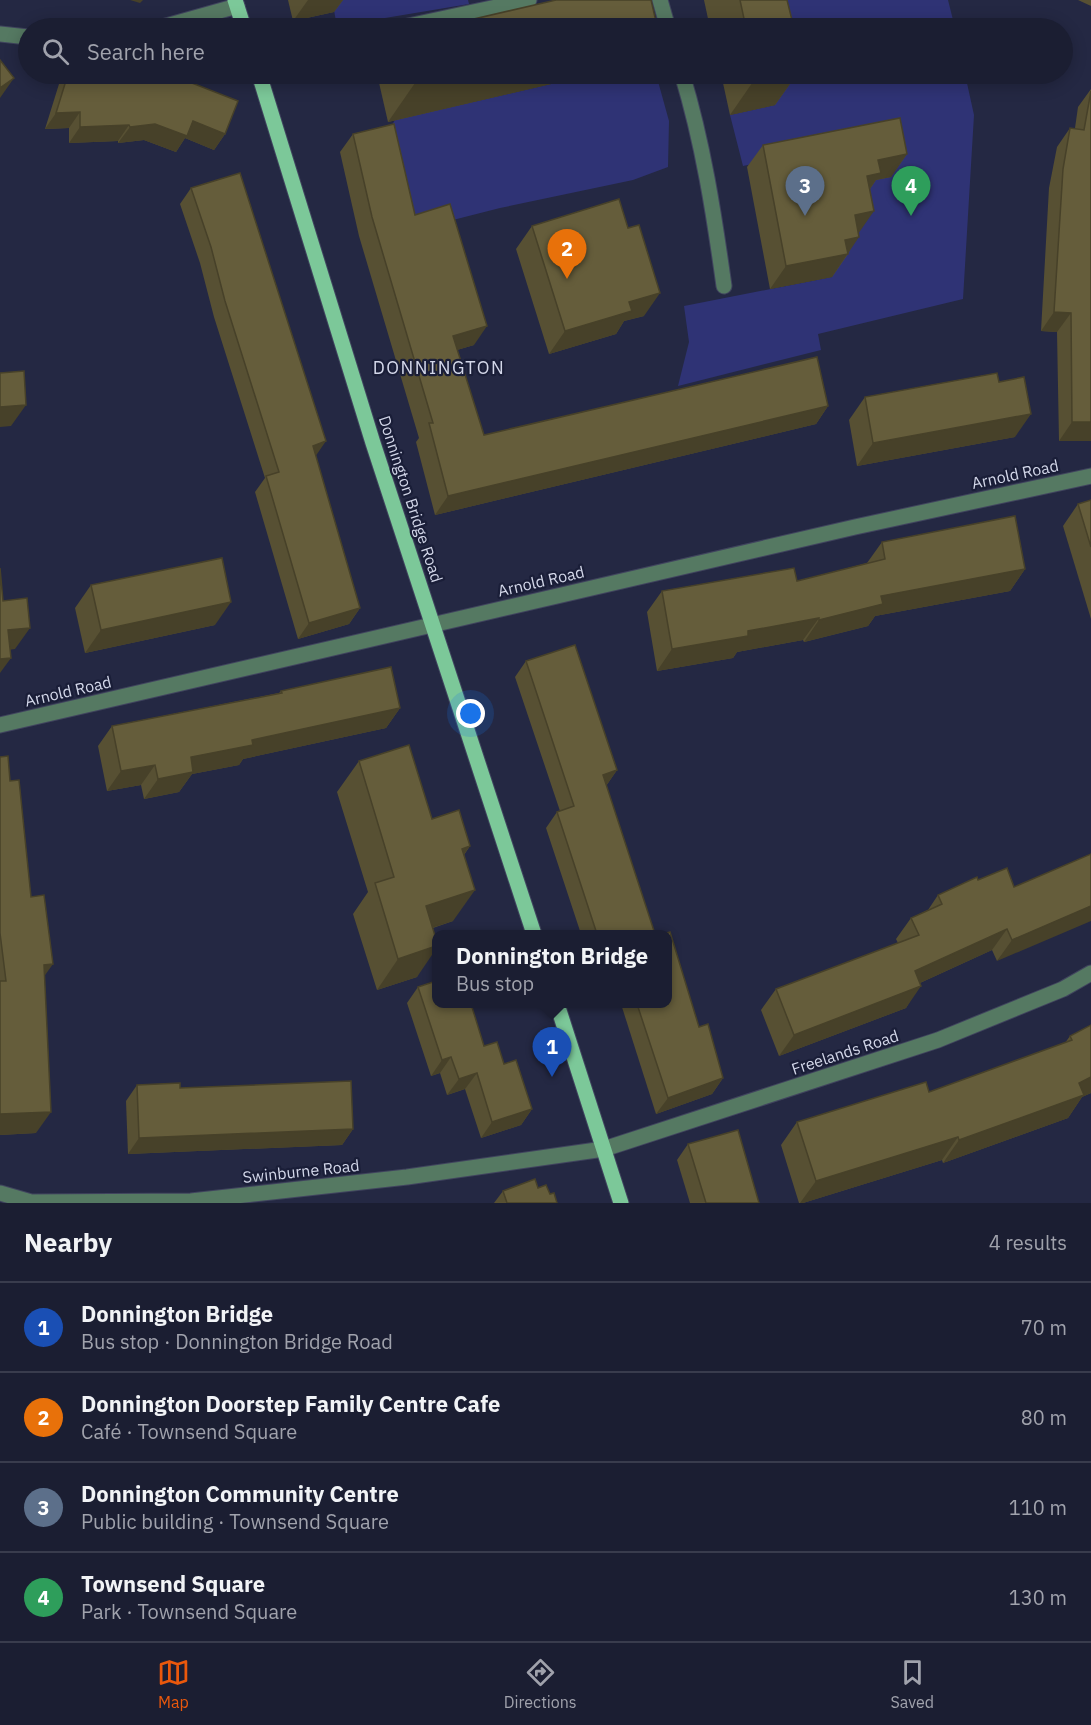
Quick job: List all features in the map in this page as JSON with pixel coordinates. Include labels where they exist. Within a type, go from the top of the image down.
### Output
[{"type":"main road","points":[[236,3],[241,18]]},
{"type":"main road","name":"Donnington Bridge Road","points":[[262,84],[373,443],[533,930]]},
{"type":"main road","points":[[558,1008],[621,1203]]},
{"type":"street","points":[[660,0],[665,18]]},
{"type":"street","points":[[443,18],[518,1]]},
{"type":"street","points":[[190,18],[236,3]]},
{"type":"street","points":[[0,34],[18,36]]},
{"type":"street","points":[[685,84],[694,112],[724,286]]},
{"type":"street","name":"Arnold Road","points":[[0,725],[855,527],[1091,476]]},
{"type":"street","name":"Freelands Road","points":[[604,1149],[938,1040],[1063,989],[1091,974]]},
{"type":"street","name":"Swinburne Road","points":[[0,1193],[31,1202],[191,1201],[407,1177],[604,1149]]},
{"type":"shaded area","points":[[332,0],[468,0],[469,4],[385,18],[335,18]]},
{"type":"shaded area","points":[[751,0],[948,0],[952,18],[756,18]]},
{"type":"shaded area","points":[[551,84],[659,84],[669,121],[668,167],[633,180],[500,208],[402,233],[381,143],[395,120]]},
{"type":"shaded area","points":[[770,84],[967,84],[974,115],[963,299],[818,334],[821,350],[678,386],[689,342],[684,306],[832,277],[851,198],[884,135],[743,166],[730,115],[775,105]]},
{"type":"building","points":[[556,0],[651,0],[655,18],[478,18]]},
{"type":"building","points":[[740,0],[787,0],[792,18],[744,18]]},
{"type":"building","points":[[0,60],[14,78],[0,88]]},
{"type":"building","points":[[65,84],[195,84],[238,101],[225,134],[193,121],[187,136],[155,124],[130,127],[129,125],[80,127],[80,112],[56,113]]},
{"type":"building","points":[[1091,91],[1091,422],[1072,422],[1071,313],[1054,312],[1063,169],[1070,128],[1084,130]]},
{"type":"building","points":[[900,118],[907,154],[878,160],[881,173],[867,176],[874,211],[855,215],[859,237],[845,240],[848,254],[786,266],[763,145]]},
{"type":"building","points":[[394,124],[415,215],[450,204],[487,326],[453,336],[484,435],[817,357],[828,406],[448,496],[429,423],[433,423],[372,217],[353,134]]},
{"type":"building","points":[[240,173],[326,441],[313,446],[360,608],[309,623],[266,476],[279,472],[191,188]]},
{"type":"building","points":[[619,199],[628,228],[639,225],[660,293],[629,302],[632,311],[565,331],[532,226]]},
{"type":"building","points":[[24,371],[26,405],[0,407],[0,373]]},
{"type":"building","points":[[997,373],[999,382],[1024,377],[1031,414],[873,443],[865,397]]},
{"type":"building","points":[[1091,500],[1091,547],[1078,504]]},
{"type":"building","points":[[1015,516],[1025,569],[881,596],[883,604],[819,620],[819,618],[748,631],[748,636],[672,649],[662,591],[794,568],[797,581],[885,559],[882,542]]},
{"type":"building","points":[[222,558],[231,602],[101,630],[91,585]]},
{"type":"building","points":[[0,568],[3,601],[27,598],[30,628],[8,630],[11,658],[0,659]]},
{"type":"building","points":[[575,645],[617,770],[603,775],[654,930],[596,930],[557,812],[574,806],[526,661]]},
{"type":"building","points":[[391,667],[400,708],[252,740],[253,745],[191,757],[193,772],[158,779],[155,765],[121,771],[112,726],[282,693],[281,691]]},
{"type":"building","points":[[409,745],[432,819],[459,810],[470,846],[462,849],[475,890],[426,906],[433,930],[432,947],[398,959],[375,883],[394,877],[359,761]]},
{"type":"building","points":[[8,756],[10,781],[19,780],[31,897],[44,895],[53,964],[44,965],[51,1112],[0,1114],[0,981],[6,981],[0,933],[0,757]]},
{"type":"building","points":[[1091,854],[1091,906],[1012,940],[1007,929],[915,971],[921,986],[794,1035],[776,989],[919,935],[911,918],[942,904],[938,895],[977,877],[978,880],[1007,868],[1014,887]]},
{"type":"building","points":[[672,939],[699,1027],[708,1024],[723,1078],[668,1098],[638,1008],[672,1008]]},
{"type":"building","points":[[432,982],[432,1008],[472,1008],[484,1046],[497,1042],[504,1064],[516,1060],[532,1109],[492,1122],[477,1073],[459,1079],[451,1057],[442,1060],[418,987]]},
{"type":"building","points":[[1091,1025],[1091,1077],[1079,1083],[1084,1095],[959,1140],[958,1137],[816,1181],[797,1122],[926,1082],[929,1092],[1072,1040],[1070,1036]]},
{"type":"building","points":[[351,1081],[353,1129],[139,1138],[137,1085],[180,1083],[180,1088]]},
{"type":"building","points":[[738,1130],[759,1203],[706,1203],[688,1144]]},
{"type":"building","points":[[535,1179],[538,1188],[546,1185],[550,1194],[554,1193],[557,1203],[507,1203],[503,1191]]},
{"type":"place","name":"Donnington Community Centre","points":[[805,216]]},
{"type":"place","name":"Townsend Square","points":[[911,216]]},
{"type":"place","name":"Donnington Doorstep Family Centre Cafe","points":[[567,279]]},
{"type":"place","name":"Donnington Bridge","points":[[552,1077]]},
{"type":"district","name":"DONNINGTON","points":[[439,367]]}]
